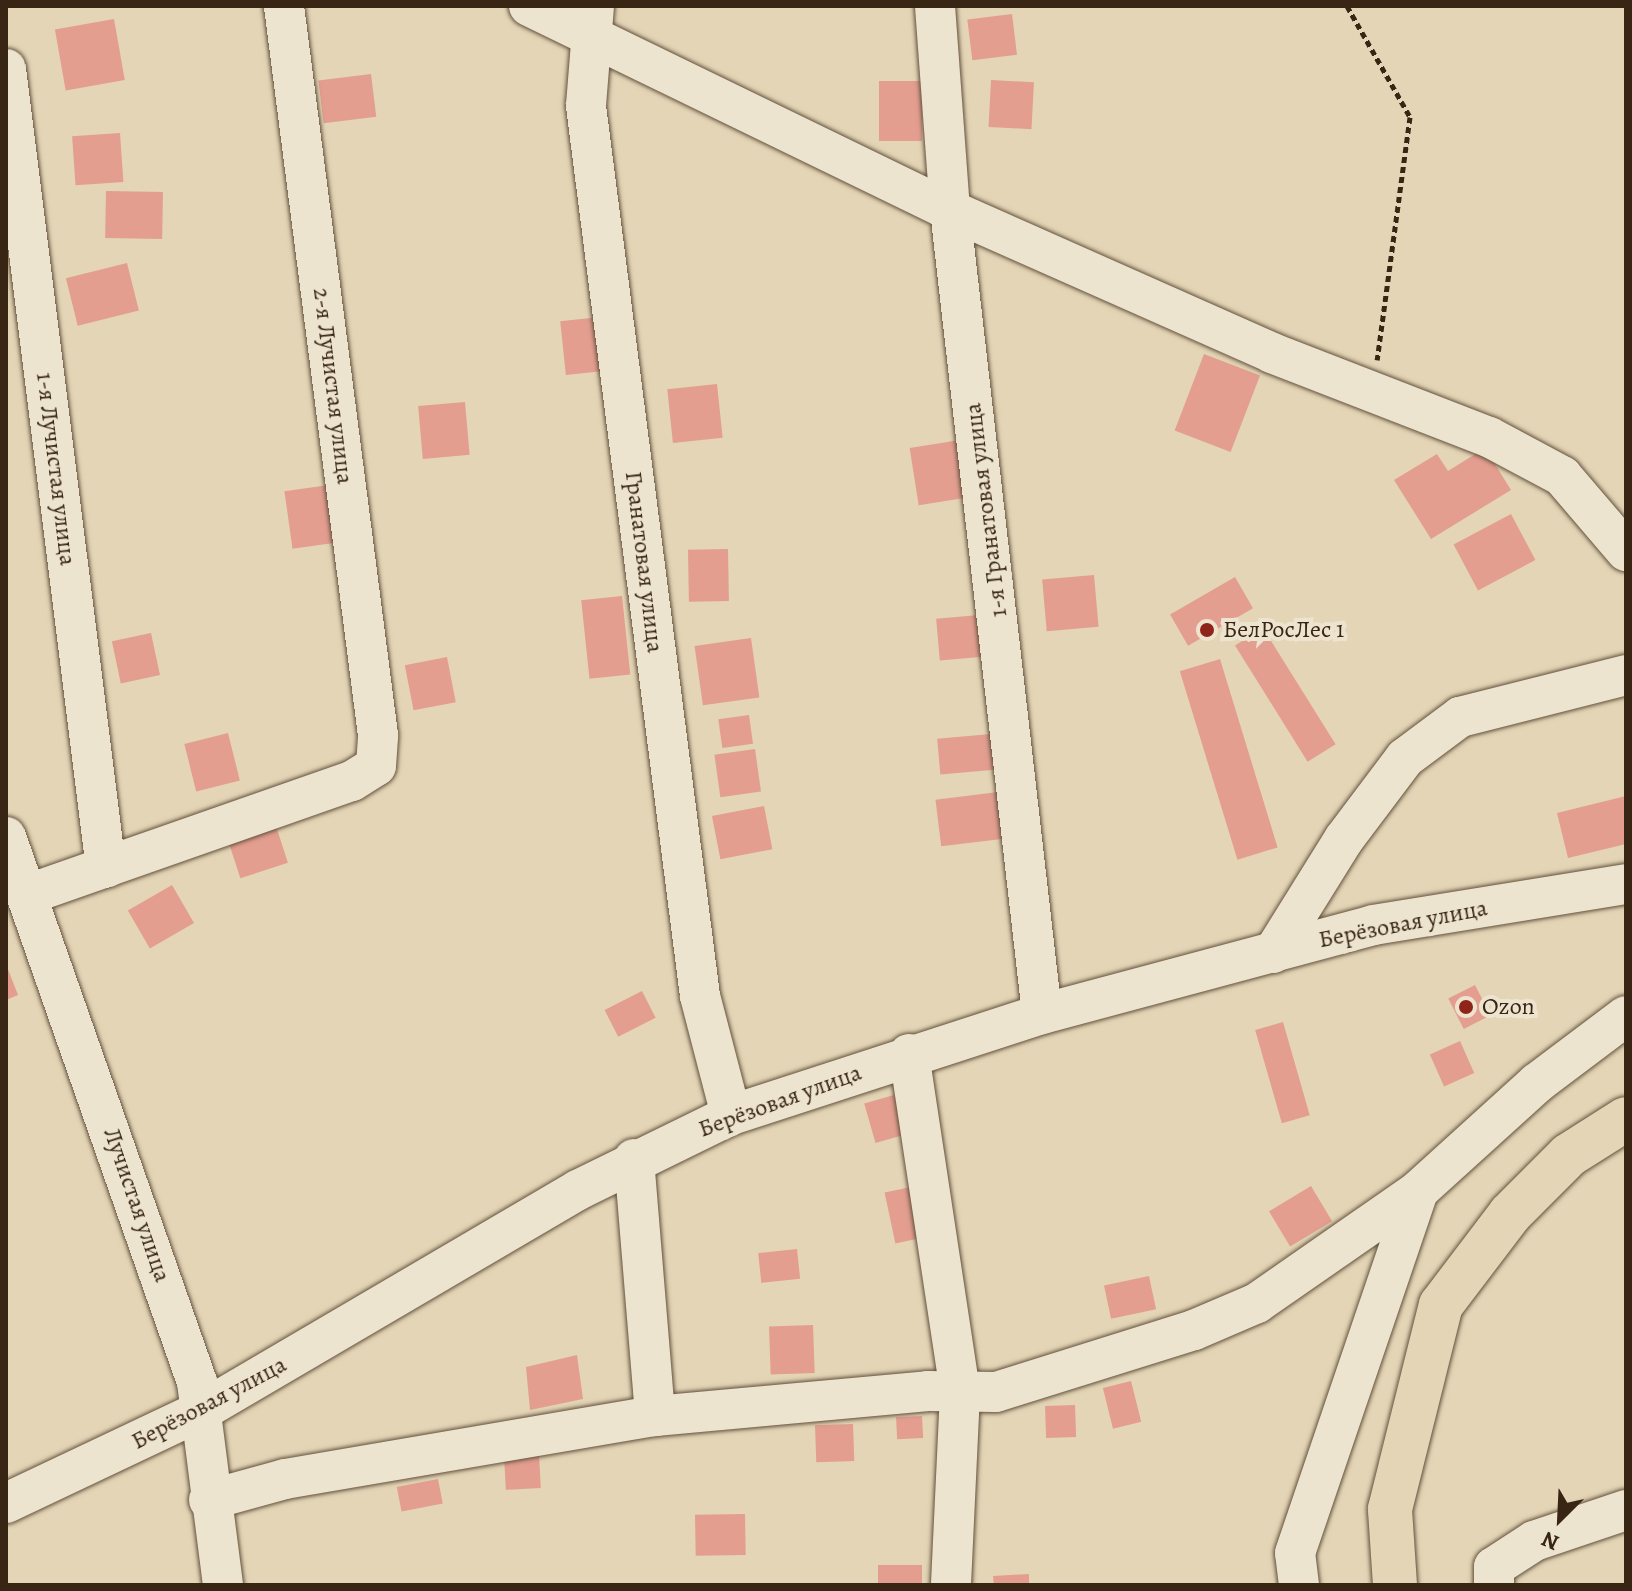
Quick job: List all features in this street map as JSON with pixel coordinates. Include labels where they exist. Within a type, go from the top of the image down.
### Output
[{"type":"main road","points":[[1395,1585],[1390,1509],[1441,1305],[1510,1214],[1569,1155],[1626,1119]]},
{"type":"street","name":"2-я Лучистая улица","points":[[106,868],[352,781],[376,766],[378,735],[284,6]]},
{"type":"street","points":[[529,6],[592,22],[950,210],[1272,353],[1373,389],[1562,476],[1626,551]]},
{"type":"street","name":"1-я Гранатовая улица","points":[[935,6],[950,210],[1042,1014]]},
{"type":"street","name":"Гранатовая улица","points":[[592,22],[586,106],[700,996],[731,1115]]},
{"type":"street","name":"1-я Лучистая улица","points":[[6,69],[106,868]]},
{"type":"street","points":[[1273,953],[1344,839],[1405,758],[1460,717],[1626,675]]},
{"type":"street","name":"Лучистая улица","points":[[6,837],[29,894],[203,1410],[209,1500],[223,1585]]},
{"type":"street","points":[[29,894],[106,868]]},
{"type":"street","name":"Берёзовая улица","points":[[6,1503],[203,1410],[634,1159],[731,1115],[909,1054],[1042,1014],[1373,925],[1626,884]]},
{"type":"street","points":[[209,1500],[285,1479],[655,1416],[1032,1385],[1257,1303],[1418,1191],[1537,1083],[1626,1016]]},
{"type":"street","points":[[909,1054],[960,1393],[951,1585]]},
{"type":"street","points":[[634,1159],[655,1416]]},
{"type":"street","points":[[1299,1585],[1295,1553],[1418,1191]]},
{"type":"street","points":[[1494,1585],[1494,1567],[1534,1541],[1626,1510]]},
{"type":"path","points":[[1347,6],[1410,117],[1373,389]]},
{"type":"building","points":[[1012,14],[1017,55],[972,60],[967,19]]},
{"type":"building","points":[[114,19],[125,80],[66,90],[55,29]]},
{"type":"building","points":[[371,74],[376,117],[324,123],[318,80]]},
{"type":"building","points":[[991,80],[1034,82],[1031,129],[989,127]]},
{"type":"building","points":[[879,81],[922,81],[922,141],[879,141]]},
{"type":"building","points":[[120,133],[123,182],[76,185],[72,136]]},
{"type":"building","points":[[106,191],[163,192],[162,239],[105,238]]},
{"type":"building","points":[[127,263],[139,311],[78,326],[66,278]]},
{"type":"building","points":[[600,317],[606,371],[566,375],[560,321]]},
{"type":"building","points":[[1204,354],[1260,376],[1231,452],[1175,431]]},
{"type":"building","points":[[717,384],[723,438],[673,443],[667,389]]},
{"type":"building","points":[[465,402],[470,455],[423,459],[418,406]]},
{"type":"building","points":[[960,440],[969,497],[919,505],[910,448]]},
{"type":"building","points":[[1485,448],[1511,490],[1431,539],[1394,480],[1437,454],[1448,471]]},
{"type":"building","points":[[329,485],[337,542],[293,549],[284,491]]},
{"type":"building","points":[[1511,514],[1535,560],[1478,590],[1454,545]]},
{"type":"building","points":[[728,549],[729,601],[689,602],[688,550]]},
{"type":"building","points":[[1094,575],[1099,627],[1047,631],[1042,580]]},
{"type":"building","points":[[1235,577],[1253,608],[1188,646],[1170,614]]},
{"type":"building","points":[[622,596],[630,675],[589,679],[581,600]]},
{"type":"building","points":[[979,615],[983,657],[940,661],[936,619]]},
{"type":"building","points":[[1263,628],[1336,744],[1308,762],[1235,645]]},
{"type":"building","points":[[151,633],[160,675],[121,683],[112,641]]},
{"type":"building","points":[[751,638],[759,697],[703,705],[695,646]]},
{"type":"building","points":[[447,657],[456,702],[414,710],[405,665]]},
{"type":"building","points":[[1220,659],[1278,847],[1237,860],[1180,671]]},
{"type":"building","points":[[749,715],[753,744],[722,748],[718,719]]},
{"type":"building","points":[[228,733],[240,781],[196,791],[184,744]]},
{"type":"building","points":[[991,734],[994,770],[940,775],[937,739]]},
{"type":"building","points":[[755,749],[761,792],[720,797],[714,755]]},
{"type":"building","points":[[998,792],[1004,839],[941,846],[935,800]]},
{"type":"building","points":[[1626,796],[1626,844],[1568,858],[1557,813]]},
{"type":"building","points":[[764,806],[772,849],[720,859],[712,816]]},
{"type":"building","points":[[274,820],[288,863],[240,878],[226,835]]},
{"type":"building","points":[[172,885],[194,923],[150,949],[128,911]]},
{"type":"building","points":[[6,964],[18,995],[6,1000]]},
{"type":"building","points":[[1475,985],[1490,1015],[1464,1029],[1448,999]]},
{"type":"building","points":[[642,991],[656,1018],[618,1037],[605,1010]]},
{"type":"building","points":[[1283,1022],[1310,1115],[1282,1123],[1255,1030]]},
{"type":"building","points":[[1460,1041],[1474,1073],[1444,1086],[1430,1054]]},
{"type":"building","points":[[894,1095],[905,1134],[876,1143],[864,1104]]},
{"type":"building","points":[[1311,1186],[1332,1221],[1290,1246],[1269,1211]]},
{"type":"building","points":[[911,1187],[922,1238],[895,1243],[885,1193]]},
{"type":"building","points":[[797,1249],[800,1279],[761,1283],[758,1253]]},
{"type":"building","points":[[1149,1276],[1156,1309],[1111,1319],[1104,1286]]},
{"type":"building","points":[[813,1325],[815,1373],[771,1375],[769,1327]]},
{"type":"building","points":[[577,1355],[583,1399],[530,1410],[526,1367]]},
{"type":"building","points":[[1131,1381],[1141,1422],[1113,1429],[1103,1388]]},
{"type":"building","points":[[1075,1405],[1076,1437],[1046,1438],[1045,1406]]},
{"type":"building","points":[[922,1416],[923,1438],[897,1439],[896,1417]]},
{"type":"building","points":[[853,1424],[854,1461],[816,1462],[815,1425]]},
{"type":"building","points":[[539,1454],[541,1488],[506,1490],[504,1456]]},
{"type":"building","points":[[438,1479],[443,1504],[402,1512],[397,1487]]},
{"type":"building","points":[[745,1514],[746,1555],[696,1556],[695,1515]]},
{"type":"building","points":[[878,1565],[922,1565],[922,1585],[878,1585]]},
{"type":"building","points":[[1029,1574],[1029,1585],[994,1585],[993,1576]]},
{"type":"place","name":"БелРосЛес 1","points":[[1207,630]]},
{"type":"place","name":"Ozon","points":[[1466,1007]]}]
